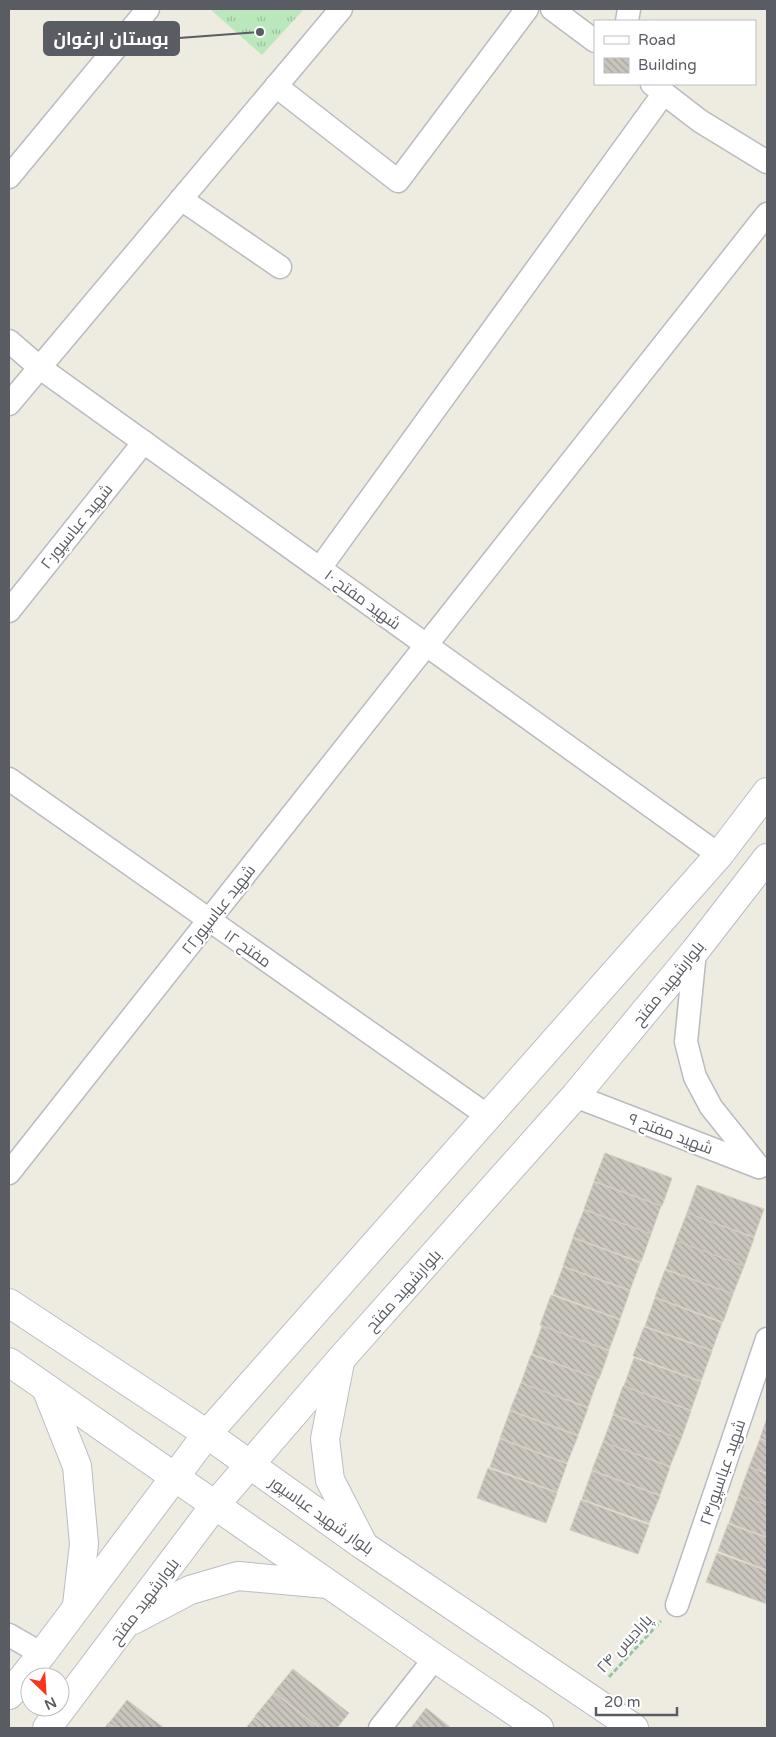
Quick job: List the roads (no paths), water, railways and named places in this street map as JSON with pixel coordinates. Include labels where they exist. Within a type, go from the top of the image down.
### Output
[{"type":"main road","points":[[9,1695],[42,1654],[207,1434],[719,855],[767,792]]},
{"type":"main road","name":"بلوارشهید مفتح","points":[[47,1728],[215,1505],[340,1360],[575,1096],[695,951],[767,858]]},
{"type":"main road","name":"بلوار شهید عباسپور","points":[[9,1303],[207,1434],[364,1546],[634,1728]]},
{"type":"main road","points":[[340,1360],[325,1439],[330,1480],[364,1546]]},
{"type":"main road","points":[[9,1362],[434,1658],[539,1728]]},
{"type":"main road","points":[[46,1388],[78,1466],[84,1544],[77,1606]]},
{"type":"main road","points":[[127,1623],[190,1590],[238,1576],[330,1584]]},
{"type":"street","points":[[9,177],[148,9]]},
{"type":"street","points":[[9,404],[341,9]]},
{"type":"street","points":[[276,86],[398,181],[527,9]]},
{"type":"street","points":[[552,9],[594,40]]},
{"type":"street","points":[[320,568],[658,89],[700,120],[767,162]]},
{"type":"street","points":[[181,199],[280,267]]},
{"type":"street","name":"شهید عباسپور۲۲","points":[[9,1173],[767,214]]},
{"type":"street","name":"شهید مفتح ۱۰","points":[[9,340],[39,367],[719,855]]},
{"type":"street","name":"شهید عباسپور۲۰","points":[[9,611],[144,442]]},
{"type":"street","name":"مفتح ۱۲","points":[[9,779],[488,1116]]},
{"type":"street","points":[[695,951],[686,1042],[695,1077],[711,1107],[763,1168]]},
{"type":"street","name":"شهید مفتح ۹","points":[[575,1096],[763,1168]]},
{"type":"street","name":"شهید عباسپور۲۴","points":[[676,1604],[767,1339]]},
{"type":"street","points":[[9,1635],[42,1654]]},
{"type":"street","points":[[380,1728],[434,1658]]},
{"type":"place","name":"بوستان ارغوان","points":[[260,32]]}]
